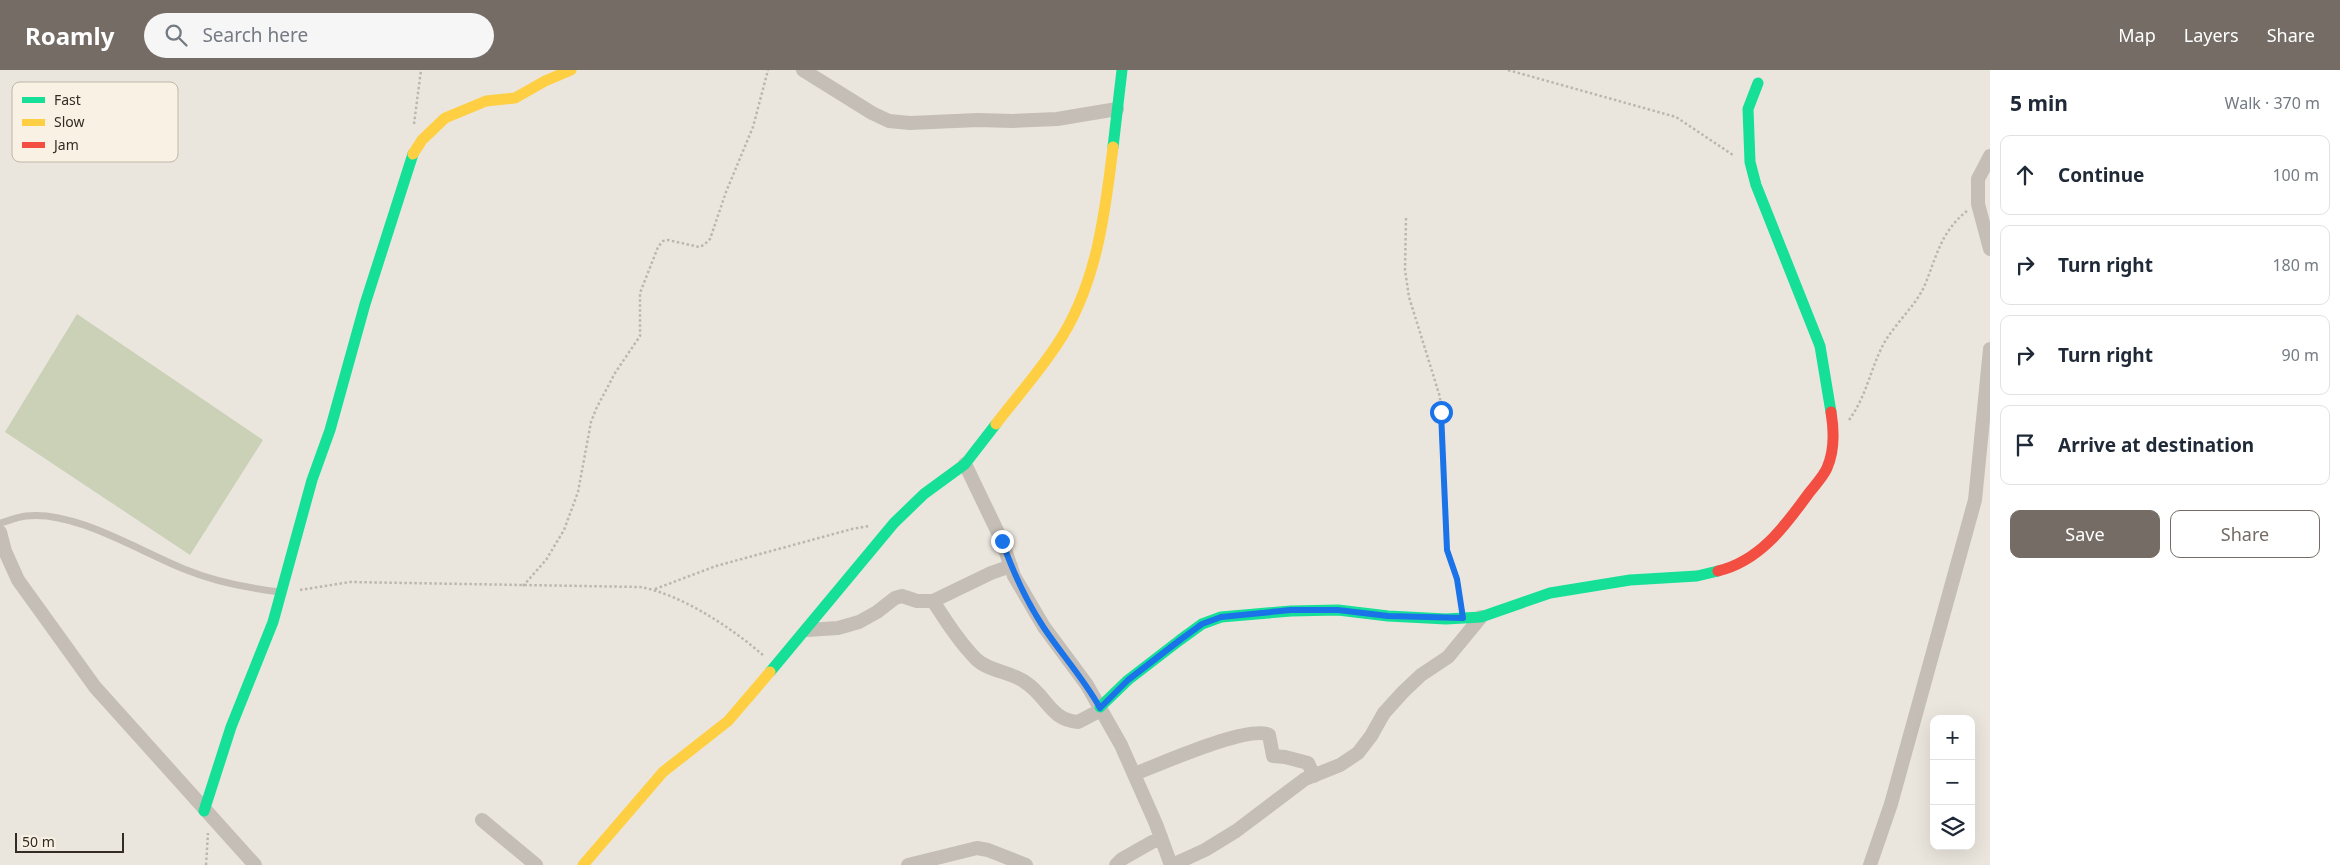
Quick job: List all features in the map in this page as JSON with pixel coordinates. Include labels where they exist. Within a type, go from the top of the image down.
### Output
[{"type":"street","points":[[207,814],[231,727],[254,674],[281,592],[312,480],[330,430],[364,304],[411,158],[422,140],[445,118],[486,101],[515,98],[545,81],[571,70]]},
{"type":"street","points":[[803,70],[872,113],[889,121],[910,123],[978,120],[1013,122],[1057,119],[1117,109]]},
{"type":"street","points":[[583,865],[663,772],[728,721],[807,630],[894,523],[924,494],[965,464],[1057,345],[1084,292],[1105,216],[1122,70]]},
{"type":"street","points":[[933,602],[944,619],[978,661],[1026,682],[1042,696],[1060,718],[1078,722],[1101,709],[1128,680],[1180,640],[1202,624],[1221,617],[1291,610],[1338,610],[1388,616],[1480,617],[1550,593],[1630,580],[1697,576],[1722,570],[1747,559],[1770,542],[1790,519],[1827,468],[1835,435],[1820,346],[1756,185],[1751,165],[1748,109],[1758,83]]},
{"type":"street","points":[[1990,156],[1978,179],[1978,204],[1990,249]]},
{"type":"street","points":[[1870,865],[1894,796],[1975,500],[1990,349]]},
{"type":"street","points":[[965,464],[982,496],[1014,576],[1044,628],[1087,685],[1121,745],[1161,837],[1171,865],[1205,850],[1236,831],[1305,779],[1340,765],[1358,753],[1371,736],[1384,713],[1421,675],[1448,656],[1480,617]]},
{"type":"street","points":[[0,532],[5,551],[18,580],[95,686],[254,865]]},
{"type":"street","points":[[807,630],[838,628],[859,622],[877,612],[895,598],[902,596],[917,601],[933,602],[991,573],[1011,566]]},
{"type":"street","points":[[1134,774],[1232,737],[1262,732],[1269,734],[1273,756],[1308,763],[1314,776]]},
{"type":"street","points":[[482,820],[536,865]]},
{"type":"street","points":[[1116,865],[1122,859],[1161,837]]},
{"type":"street","points":[[908,865],[976,848],[988,850],[1026,865]]},
{"type":"lane","points":[[0,523],[25,516],[43,516],[68,521],[98,530],[185,570],[241,588],[281,592]]},
{"type":"path","points":[[413,132],[421,70]]},
{"type":"path","points":[[523,586],[546,560],[564,530],[578,492],[594,415],[616,373],[640,336],[640,293],[654,255],[663,241],[668,240],[698,247],[704,245],[710,238],[726,192],[753,127],[768,70]]},
{"type":"path","points":[[1508,70],[1676,117],[1723,150],[1751,165]]},
{"type":"path","points":[[1835,435],[1857,409],[1882,347],[1896,324],[1923,288],[1940,241],[1964,213],[1978,204]]},
{"type":"path","points":[[1406,218],[1405,270],[1409,297],[1440,397],[1447,550],[1457,579],[1463,618]]},
{"type":"path","points":[[655,589],[716,566],[782,547],[852,528],[894,523]]},
{"type":"path","points":[[281,592],[350,582],[523,586],[640,586],[655,589],[716,620],[743,637],[777,664]]},
{"type":"path","points":[[206,865],[207,814]]},
{"type":"green space","points":[[77,314],[263,440],[190,555],[5,432]]},
{"type":"traffic: fast","points":[[1113,147],[1122,70]]},
{"type":"traffic: fast","points":[[1758,83],[1748,109],[1750,162],[1756,185],[1820,346],[1831,412]]},
{"type":"traffic: fast","points":[[204,811],[231,727],[273,622],[312,480],[330,430],[365,304],[413,154]]},
{"type":"traffic: fast","points":[[770,672],[894,523],[924,494],[965,464],[996,424]]},
{"type":"traffic: fast","points":[[1100,707],[1128,680],[1180,640],[1202,624],[1221,617],[1291,611],[1338,610],[1388,616],[1446,619],[1481,617],[1550,593],[1630,580],[1697,576],[1718,571]]},
{"type":"traffic: slow","points":[[413,154],[422,140],[445,118],[486,101],[515,98],[545,81],[571,70]]},
{"type":"traffic: slow","points":[[996,424],[1056,346],[1070,324],[1081,300],[1090,275],[1102,225],[1113,147]]},
{"type":"traffic: slow","points":[[583,865],[663,772],[728,721],[770,672]]},
{"type":"traffic: jam","points":[[1718,571],[1733,566],[1759,551],[1781,530],[1821,478],[1830,461],[1833,447],[1831,412]]},
{"type":"route","points":[[1002,541],[1014,576],[1044,628],[1087,685],[1100,708],[1128,680],[1180,640],[1202,624],[1221,617],[1291,610],[1338,610],[1388,616],[1463,618],[1457,579],[1447,550],[1441,412]]}]
